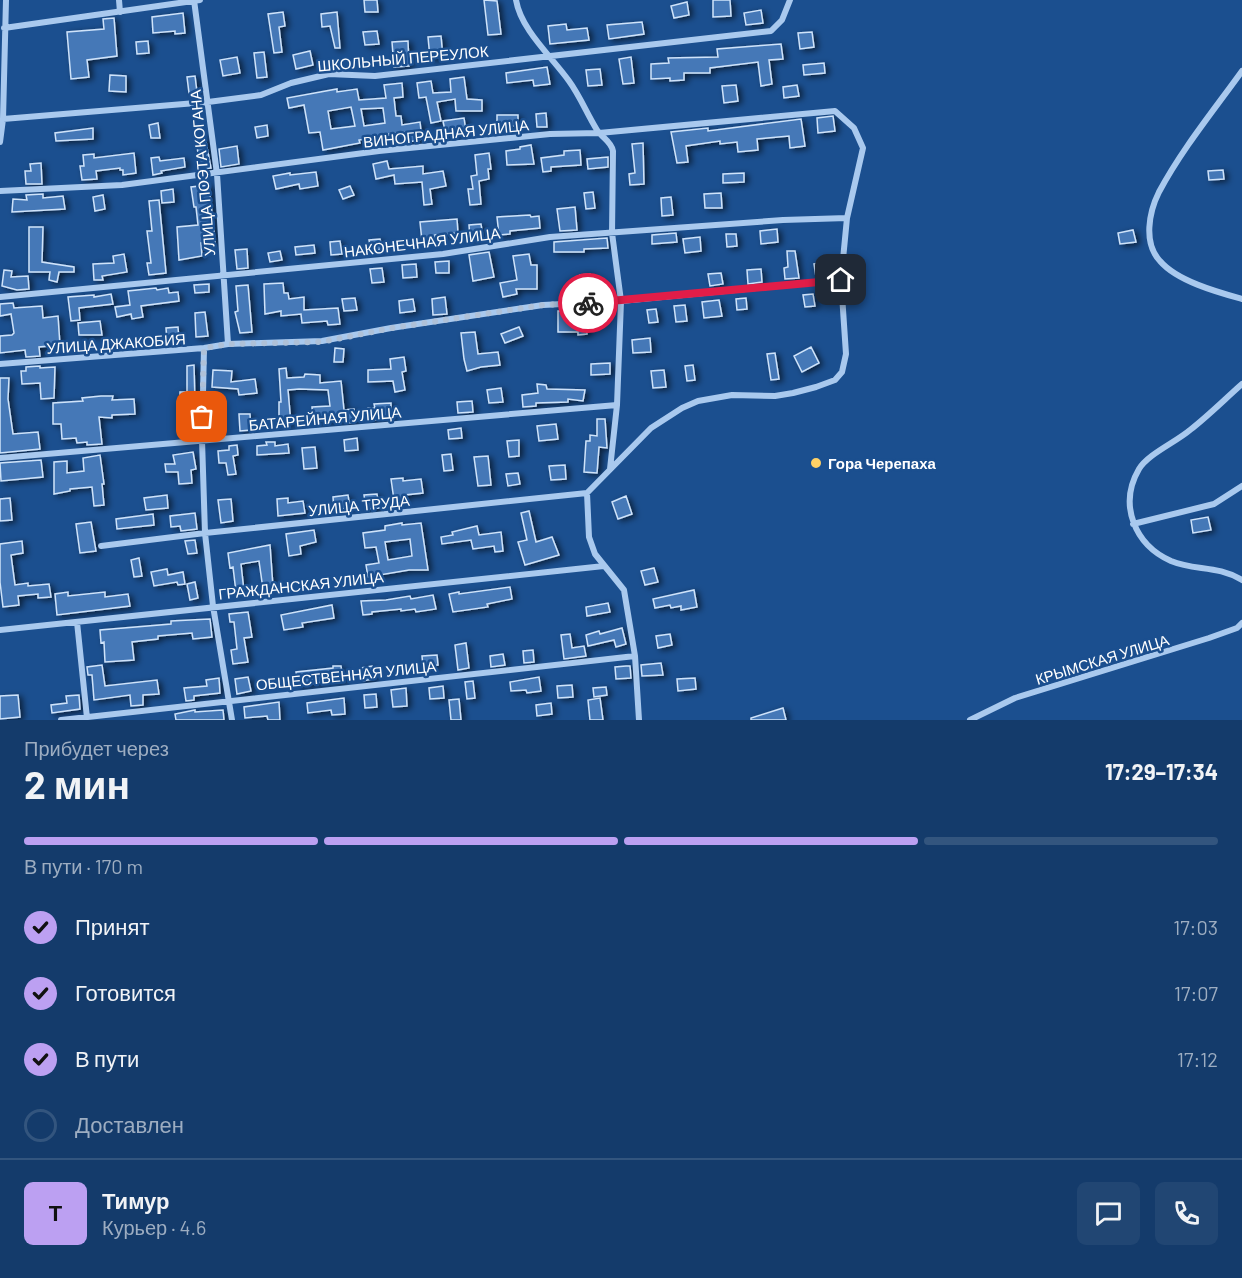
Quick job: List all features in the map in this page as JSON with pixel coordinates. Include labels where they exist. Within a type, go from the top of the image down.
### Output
[{"type":"street","points":[[0,142],[3,119],[6,0]]},
{"type":"street","points":[[119,0],[120,12]]},
{"type":"street","name":"УЛИЦА ПОЭТА КОГАНА","points":[[194,0],[217,174],[228,344]]},
{"type":"street","points":[[4,28],[200,0]]},
{"type":"street","points":[[516,0],[518,11],[548,57],[569,81],[599,133],[612,144],[612,233],[621,301],[617,405],[610,470]]},
{"type":"street","name":"ШКОЛЬНЫЙ ПЕРЕУЛОК","points":[[3,119],[208,102],[261,95],[291,83],[329,74],[375,76],[771,31],[783,21],[790,0]]},
{"type":"street","points":[[1242,71],[1186,149],[1158,194],[1149,223],[1151,244],[1158,260],[1173,274],[1242,299]]},
{"type":"street","name":"ВИНОГРАДНАЯ УЛИЦА","points":[[0,191],[122,185],[379,151],[550,134],[599,133],[835,111],[854,128],[863,148],[847,218]]},
{"type":"street","points":[[639,720],[635,656],[624,590],[595,554],[588,537],[587,493],[651,428],[682,408],[698,401],[732,395],[775,396],[836,380],[842,372],[846,354],[841,280],[847,218]]},
{"type":"street","name":"НАКОНЕЧНАЯ УЛИЦА","points":[[0,297],[443,254],[550,237],[783,220],[847,218]]},
{"type":"street","name":"УЛИЦА ДЖАКОБИЯ","points":[[0,364],[204,348],[228,344],[322,342],[392,328],[543,305],[621,301],[841,280]]},
{"type":"street","points":[[204,348],[202,440],[205,533],[213,606],[232,720]]},
{"type":"street","points":[[1242,384],[1190,431],[1140,468],[1133,485],[1130,506],[1133,524],[1146,545],[1172,561],[1218,569],[1242,580]]},
{"type":"street","name":"БАТАРЕЙНАЯ УЛИЦА","points":[[0,458],[617,405]]},
{"type":"street","points":[[1133,524],[1214,504],[1242,486]]},
{"type":"street","name":"УЛИЦА ТРУДА","points":[[101,546],[587,493]]},
{"type":"street","name":"ГРАЖДАНСКАЯ УЛИЦА","points":[[0,630],[604,566]]},
{"type":"street","points":[[77,622],[87,718]]},
{"type":"street","name":"КРЫМСКАЯ УЛИЦА","points":[[970,720],[1015,698],[1209,638],[1237,628],[1242,623]]},
{"type":"street","name":"ОБЩЕСТВЕННАЯ УЛИЦА","points":[[61,720],[635,656]]},
{"type":"building","points":[[364,0],[377,0],[378,12],[365,12]]},
{"type":"building","points":[[484,0],[497,1],[501,34],[488,35]]},
{"type":"building","points":[[713,0],[730,0],[731,16],[713,17]]},
{"type":"building","points":[[687,2],[689,15],[674,18],[671,6]]},
{"type":"building","points":[[761,10],[763,23],[746,25],[744,13]]},
{"type":"building","points":[[283,12],[285,26],[279,27],[282,52],[274,53],[268,14]]},
{"type":"building","points":[[337,12],[340,48],[335,48],[330,26],[322,27],[321,14]]},
{"type":"building","points":[[183,13],[185,33],[175,34],[175,31],[153,33],[152,17]]},
{"type":"building","points":[[114,18],[117,56],[87,60],[89,77],[71,79],[67,32],[104,29],[103,19]]},
{"type":"building","points":[[642,22],[644,34],[609,39],[607,25]]},
{"type":"building","points":[[566,24],[567,30],[587,28],[589,40],[550,44],[548,26]]},
{"type":"building","points":[[377,31],[379,44],[365,45],[363,32]]},
{"type":"building","points":[[812,32],[814,47],[800,49],[798,33]]},
{"type":"building","points":[[441,36],[443,57],[430,58],[428,37]]},
{"type":"building","points":[[148,41],[149,53],[137,54],[136,42]]},
{"type":"building","points":[[408,41],[409,66],[394,67],[392,42]]},
{"type":"building","points":[[781,44],[783,59],[769,60],[772,84],[761,86],[758,62],[710,68],[710,73],[684,73],[684,80],[651,79],[651,64],[669,63],[668,58],[718,57],[717,49]]},
{"type":"building","points":[[310,51],[313,65],[296,69],[293,55]]},
{"type":"building","points":[[264,52],[267,77],[257,78],[254,53]]},
{"type":"building","points":[[237,57],[240,73],[223,76],[220,60]]},
{"type":"building","points":[[631,57],[634,83],[623,84],[619,59]]},
{"type":"building","points":[[824,63],[825,73],[804,75],[803,65]]},
{"type":"building","points":[[547,67],[550,84],[534,86],[533,80],[507,83],[506,73]]},
{"type":"building","points":[[600,69],[602,85],[588,86],[586,70]]},
{"type":"building","points":[[110,75],[126,76],[126,92],[109,91]]},
{"type":"building","points":[[195,76],[197,92],[189,93],[187,77]]},
{"type":"building","points":[[464,77],[467,99],[482,100],[482,111],[456,111],[455,99],[437,102],[441,121],[431,123],[426,97],[419,98],[417,83],[431,81],[433,93],[451,92],[450,79]]},
{"type":"building","points":[[402,83],[403,97],[394,98],[396,116],[401,116],[402,125],[420,122],[422,139],[409,142],[408,132],[389,134],[359,140],[360,143],[323,150],[320,132],[309,133],[304,105],[289,108],[287,98],[337,89],[337,92],[357,89],[359,100],[386,98],[384,85]],"holes":[[[351,107],[355,126],[331,129],[328,111]],[[383,108],[385,123],[364,126],[361,109]]]},
{"type":"building","points":[[736,85],[738,101],[724,103],[722,86]]},
{"type":"building","points":[[797,85],[799,96],[784,98],[783,87]]},
{"type":"building","points":[[546,113],[547,127],[537,127],[536,114]]},
{"type":"building","points":[[497,115],[518,115],[518,126],[497,126]]},
{"type":"building","points":[[833,116],[835,131],[818,133],[817,118]]},
{"type":"building","points":[[464,118],[466,131],[446,136],[443,121]]},
{"type":"building","points":[[801,119],[805,146],[790,148],[789,136],[757,139],[758,150],[738,152],[737,142],[720,144],[720,141],[686,146],[688,162],[677,163],[671,132],[708,128],[708,131]]},
{"type":"building","points":[[158,123],[160,138],[151,138],[149,125]]},
{"type":"building","points":[[267,125],[268,136],[257,138],[255,127]]},
{"type":"building","points":[[93,128],[93,139],[56,141],[55,133]]},
{"type":"building","points":[[205,137],[211,168],[200,169],[196,138]]},
{"type":"building","points":[[643,143],[644,184],[630,185],[629,174],[635,173],[632,144]]},
{"type":"building","points":[[531,145],[534,164],[507,165],[506,151]]},
{"type":"building","points":[[237,146],[239,164],[221,167],[219,149]]},
{"type":"building","points":[[580,150],[581,165],[551,167],[551,171],[543,172],[541,158],[564,155],[564,151]]},
{"type":"building","points":[[134,153],[136,173],[123,175],[123,170],[120,168],[96,171],[97,179],[82,180],[80,166],[84,166],[83,155],[94,154],[94,158]]},
{"type":"building","points":[[489,153],[491,169],[488,169],[489,179],[479,181],[481,204],[470,205],[468,189],[473,189],[471,176],[477,175],[475,155]]},
{"type":"building","points":[[159,157],[160,161],[184,158],[185,167],[161,171],[162,173],[153,175],[151,158]]},
{"type":"building","points":[[608,157],[608,167],[588,169],[587,159]]},
{"type":"building","points":[[387,161],[389,169],[423,166],[423,174],[443,171],[446,186],[430,189],[432,204],[424,205],[422,182],[395,184],[394,175],[376,179],[373,164]]},
{"type":"building","points":[[41,163],[42,184],[26,184],[25,171],[31,171],[30,164]]},
{"type":"building","points":[[1223,170],[1224,179],[1209,180],[1208,171]]},
{"type":"building","points":[[316,172],[318,186],[300,189],[299,184],[276,189],[273,176]]},
{"type":"building","points":[[744,173],[744,182],[723,183],[723,174]]},
{"type":"building","points":[[209,185],[215,242],[201,243],[202,256],[179,260],[177,227],[198,225],[191,187]]},
{"type":"building","points":[[350,186],[354,195],[343,199],[339,190]]},
{"type":"building","points":[[173,189],[174,202],[162,203],[161,191]]},
{"type":"building","points":[[593,192],[595,208],[586,209],[584,193]]},
{"type":"building","points":[[721,193],[722,208],[705,208],[704,194]]},
{"type":"building","points":[[43,194],[43,198],[63,196],[65,209],[12,212],[13,199],[27,200],[26,195]]},
{"type":"building","points":[[103,195],[105,209],[95,211],[93,197]]},
{"type":"building","points":[[671,197],[673,215],[662,216],[661,198]]},
{"type":"building","points":[[159,200],[166,273],[149,275],[147,263],[151,263],[147,231],[152,231],[149,201]]},
{"type":"building","points":[[575,207],[577,230],[560,231],[557,209]]},
{"type":"building","points":[[530,215],[531,217],[539,216],[540,228],[510,231],[510,234],[499,235],[497,217]]},
{"type":"building","points":[[457,219],[458,233],[435,235],[435,239],[422,241],[420,222]]},
{"type":"building","points":[[481,224],[483,237],[470,238],[469,225]]},
{"type":"building","points":[[29,227],[43,227],[42,262],[74,267],[74,272],[59,272],[57,282],[49,280],[50,272],[29,272]]},
{"type":"building","points":[[777,229],[778,242],[761,244],[760,231]]},
{"type":"building","points":[[1133,230],[1136,242],[1120,244],[1118,233]]},
{"type":"building","points":[[676,233],[677,242],[652,244],[652,235]]},
{"type":"building","points":[[726,234],[736,234],[737,246],[727,247]]},
{"type":"building","points":[[700,237],[701,251],[685,253],[683,239]]},
{"type":"building","points":[[607,238],[608,248],[584,249],[584,252],[554,252],[554,242]]},
{"type":"building","points":[[380,239],[382,249],[371,251],[369,240]]},
{"type":"building","points":[[340,241],[342,254],[331,255],[330,242]]},
{"type":"building","points":[[314,245],[315,253],[296,255],[295,247]]},
{"type":"building","points":[[247,249],[248,268],[237,269],[235,250]]},
{"type":"building","points":[[280,251],[282,260],[270,262],[268,253]]},
{"type":"building","points":[[787,251],[795,251],[799,278],[785,279],[784,268],[788,267]]},
{"type":"building","points":[[489,252],[494,277],[473,281],[469,255]]},
{"type":"building","points":[[124,254],[127,272],[102,276],[103,280],[94,280],[93,264],[114,263],[113,256]]},
{"type":"building","points":[[529,254],[531,265],[537,265],[537,289],[516,289],[517,294],[503,297],[500,283],[517,280],[513,256]]},
{"type":"building","points":[[449,261],[449,273],[436,273],[435,262]]},
{"type":"building","points":[[828,262],[830,275],[816,277],[814,264]]},
{"type":"building","points":[[416,264],[417,277],[403,278],[402,265]]},
{"type":"building","points":[[382,268],[384,282],[372,283],[370,269]]},
{"type":"building","points":[[761,269],[762,282],[748,284],[747,270]]},
{"type":"building","points":[[4,270],[12,271],[11,277],[28,276],[29,289],[17,290],[2,286]]},
{"type":"building","points":[[721,273],[723,284],[710,286],[708,274]]},
{"type":"building","points":[[590,274],[592,294],[567,297],[566,288],[581,286],[580,275]]},
{"type":"building","points":[[283,283],[284,293],[288,293],[289,299],[304,297],[304,310],[338,308],[340,324],[328,325],[327,321],[302,323],[301,314],[281,316],[281,311],[265,314],[264,284]]},
{"type":"building","points":[[209,284],[209,292],[195,293],[194,285]]},
{"type":"building","points":[[248,285],[252,332],[240,333],[235,312],[238,311],[236,286]]},
{"type":"building","points":[[156,288],[157,290],[168,288],[169,293],[178,292],[179,301],[141,306],[143,317],[132,319],[131,314],[117,317],[115,307],[130,305],[128,291]]},
{"type":"building","points":[[111,294],[113,304],[79,308],[80,320],[71,321],[68,297],[94,295],[94,297]]},
{"type":"building","points":[[813,294],[815,306],[805,307],[803,295]]},
{"type":"building","points":[[445,297],[447,314],[433,315],[432,299]]},
{"type":"building","points":[[355,298],[357,310],[344,311],[342,299]]},
{"type":"building","points":[[746,298],[747,309],[737,310],[736,299]]},
{"type":"building","points":[[413,299],[415,311],[400,313],[399,301]]},
{"type":"building","points":[[719,300],[722,316],[704,318],[702,302]]},
{"type":"building","points":[[13,303],[14,308],[42,306],[43,318],[58,316],[60,345],[39,347],[40,356],[26,357],[25,350],[0,353],[0,336],[14,333],[11,314],[0,316],[0,304]]},
{"type":"building","points":[[685,305],[687,321],[676,322],[674,306]]},
{"type":"building","points":[[656,309],[658,322],[649,323],[647,310]]},
{"type":"building","points":[[558,311],[566,311],[566,315],[586,314],[587,334],[558,332]]},
{"type":"building","points":[[205,312],[208,336],[196,337],[195,313]]},
{"type":"building","points":[[100,321],[102,335],[79,335],[78,323]]},
{"type":"building","points":[[178,327],[179,341],[167,342],[166,328]]},
{"type":"building","points":[[519,327],[523,336],[505,343],[501,334]]},
{"type":"building","points":[[475,332],[478,354],[498,352],[500,365],[467,371],[461,333]]},
{"type":"building","points":[[650,338],[651,352],[633,353],[632,340]]},
{"type":"building","points":[[811,347],[819,363],[802,372],[794,356]]},
{"type":"building","points":[[335,348],[344,349],[343,362],[334,362]]},
{"type":"building","points":[[775,353],[779,379],[771,380],[767,354]]},
{"type":"building","points":[[404,357],[406,371],[402,372],[405,390],[395,392],[393,381],[368,382],[368,370],[391,369],[390,359]]},
{"type":"building","points":[[610,363],[610,374],[591,375],[591,364]]},
{"type":"building","points":[[194,365],[195,402],[180,402],[180,392],[187,392],[187,366]]},
{"type":"building","points":[[693,365],[695,380],[687,381],[685,366]]},
{"type":"building","points":[[40,366],[40,368],[55,367],[54,398],[41,399],[40,383],[22,384],[21,371],[26,371],[26,367]]},
{"type":"building","points":[[286,368],[287,378],[304,377],[305,374],[320,375],[320,383],[341,381],[344,410],[354,409],[355,422],[313,421],[312,407],[330,406],[328,390],[299,389],[288,390],[291,424],[279,424],[279,402],[281,402],[279,369]]},
{"type":"building","points":[[213,370],[232,371],[231,382],[255,379],[257,393],[239,395],[238,389],[212,387]]},
{"type":"building","points":[[664,370],[666,387],[653,388],[651,371]]},
{"type":"building","points":[[0,378],[9,378],[8,399],[13,434],[38,432],[40,449],[0,453]]},
{"type":"building","points":[[537,384],[546,385],[547,389],[585,390],[583,401],[568,399],[568,402],[536,403],[536,406],[523,407],[522,395],[538,393]]},
{"type":"building","points":[[501,388],[503,402],[489,403],[487,390]]},
{"type":"building","points":[[113,396],[112,400],[134,399],[135,414],[112,415],[112,418],[99,417],[102,444],[87,445],[87,442],[77,443],[76,438],[62,439],[61,424],[53,424],[53,403],[83,401],[82,398]]},
{"type":"building","points":[[472,401],[473,412],[458,413],[457,402]]},
{"type":"building","points":[[391,403],[391,419],[369,420],[368,408],[375,408],[374,404]]},
{"type":"building","points":[[239,414],[250,414],[251,430],[240,431]]},
{"type":"building","points":[[597,419],[605,419],[607,448],[599,447],[597,473],[584,472],[586,441],[590,441],[590,435],[597,436]]},
{"type":"building","points":[[556,424],[558,439],[539,441],[537,426]]},
{"type":"building","points":[[461,428],[462,438],[449,439],[448,430]]},
{"type":"building","points":[[357,438],[358,450],[345,451],[344,440]]},
{"type":"building","points":[[519,440],[519,456],[509,457],[507,441]]},
{"type":"building","points":[[266,442],[275,442],[275,446],[288,444],[289,453],[257,455],[257,446],[267,445]]},
{"type":"building","points":[[237,445],[238,455],[233,456],[236,474],[228,475],[226,463],[219,463],[218,451],[229,450],[229,446]]},
{"type":"building","points":[[315,447],[317,468],[304,469],[302,448]]},
{"type":"building","points":[[193,452],[196,469],[191,470],[192,483],[179,484],[178,472],[166,472],[165,464],[175,464],[173,455]]},
{"type":"building","points":[[451,454],[453,470],[444,471],[442,455]]},
{"type":"building","points":[[100,455],[104,505],[94,506],[92,487],[70,489],[70,491],[54,494],[54,462],[67,461],[67,473],[84,471],[83,458]]},
{"type":"building","points":[[488,456],[491,485],[478,486],[474,457]]},
{"type":"building","points":[[41,460],[43,477],[1,481],[0,463]]},
{"type":"building","points":[[565,465],[566,479],[551,480],[549,466]]},
{"type":"building","points":[[518,473],[520,484],[508,486],[506,474]]},
{"type":"building","points":[[403,478],[403,481],[421,479],[423,493],[405,495],[405,499],[394,500],[391,479]]},
{"type":"building","points":[[377,494],[379,508],[366,509],[364,495]]},
{"type":"building","points":[[167,495],[168,508],[146,510],[144,498]]},
{"type":"building","points":[[348,495],[350,508],[334,510],[333,497]]},
{"type":"building","points":[[626,496],[632,514],[618,519],[612,502]]},
{"type":"building","points":[[10,498],[12,520],[0,521],[0,499]]},
{"type":"building","points":[[288,498],[288,503],[303,501],[305,513],[278,516],[277,499]]},
{"type":"building","points":[[231,499],[233,521],[221,523],[218,500]]},
{"type":"building","points":[[529,511],[536,542],[552,537],[559,555],[525,565],[518,542],[527,540],[521,513]]},
{"type":"building","points":[[195,513],[197,529],[181,531],[180,526],[171,527],[170,516]]},
{"type":"building","points":[[153,514],[154,525],[117,529],[116,519]]},
{"type":"building","points":[[1208,517],[1211,530],[1193,533],[1191,520]]},
{"type":"building","points":[[91,522],[96,551],[80,553],[76,524]]},
{"type":"building","points":[[421,523],[428,570],[409,570],[368,577],[366,565],[379,563],[376,547],[365,548],[363,533],[385,530],[385,526]],"holes":[[[410,539],[412,556],[388,560],[385,542]]]},
{"type":"building","points":[[477,526],[479,535],[501,532],[503,551],[495,552],[494,546],[473,549],[471,540],[442,544],[441,537]]},
{"type":"building","points":[[314,530],[316,542],[300,546],[301,554],[289,556],[286,534]]},
{"type":"building","points":[[195,540],[197,553],[188,554],[185,541]]},
{"type":"building","points":[[22,541],[23,553],[11,555],[15,585],[49,584],[51,597],[38,598],[38,594],[18,596],[19,605],[3,607],[0,582],[0,544]]},
{"type":"building","points":[[270,545],[273,587],[263,589],[259,561],[241,564],[244,591],[236,592],[233,567],[230,568],[228,553]]},
{"type":"building","points":[[139,558],[142,576],[134,577],[131,560]]},
{"type":"building","points":[[654,568],[658,582],[645,585],[641,571]]},
{"type":"building","points":[[167,569],[168,575],[183,572],[185,584],[178,585],[177,582],[154,586],[151,572]]},
{"type":"building","points":[[195,582],[198,598],[190,600],[187,584]]},
{"type":"building","points":[[510,587],[512,599],[487,604],[488,607],[453,612],[449,594]]},
{"type":"building","points":[[694,590],[697,607],[681,610],[681,606],[671,608],[670,605],[655,608],[653,599]]},
{"type":"building","points":[[68,592],[68,596],[105,592],[105,597],[128,594],[130,606],[57,615],[55,594]]},
{"type":"building","points":[[433,595],[436,609],[416,612],[415,609],[401,611],[401,609],[363,615],[361,601],[410,596],[411,599]]},
{"type":"building","points":[[608,603],[610,612],[587,616],[586,607]]},
{"type":"building","points":[[332,605],[334,618],[302,623],[303,627],[284,630],[281,615]]},
{"type":"building","points":[[248,612],[252,637],[244,638],[248,662],[233,664],[231,650],[237,649],[234,622],[230,622],[229,614]]},
{"type":"building","points":[[210,619],[212,637],[193,639],[192,633],[158,636],[158,639],[132,642],[134,660],[105,662],[104,642],[101,643],[100,630],[171,624],[171,621]]},
{"type":"building","points":[[622,628],[626,644],[616,647],[614,640],[588,646],[586,635]]},
{"type":"building","points":[[570,634],[572,648],[584,646],[586,656],[564,659],[561,635]]},
{"type":"building","points":[[670,634],[672,645],[658,648],[656,636]]},
{"type":"building","points":[[466,643],[469,668],[458,670],[455,645]]},
{"type":"building","points":[[533,650],[534,662],[524,663],[523,651]]},
{"type":"building","points":[[503,654],[505,665],[491,667],[490,656]]},
{"type":"building","points":[[437,655],[438,665],[423,667],[422,656]]},
{"type":"building","points":[[661,663],[663,675],[642,676],[641,665]]},
{"type":"building","points":[[102,665],[105,686],[157,680],[159,694],[143,695],[143,705],[131,706],[130,695],[94,700],[92,675],[88,675],[87,667]]},
{"type":"building","points":[[333,666],[341,666],[343,681],[335,682],[334,680],[298,686],[296,672],[333,668]]},
{"type":"building","points":[[372,666],[374,679],[362,681],[360,668]]},
{"type":"building","points":[[630,666],[631,678],[616,679],[615,667]]},
{"type":"building","points":[[248,677],[251,691],[237,694],[235,679]]},
{"type":"building","points":[[539,677],[541,691],[527,693],[526,690],[511,691],[510,682]]},
{"type":"building","points":[[219,678],[220,693],[194,696],[194,700],[186,701],[184,688],[207,686],[206,680]]},
{"type":"building","points":[[695,678],[696,689],[678,691],[677,679]]},
{"type":"building","points":[[473,681],[475,698],[467,699],[465,682]]},
{"type":"building","points":[[572,685],[573,697],[558,698],[557,686]]},
{"type":"building","points":[[443,686],[444,698],[430,699],[429,688]]},
{"type":"building","points":[[606,687],[607,695],[594,697],[593,688]]},
{"type":"building","points":[[406,688],[407,706],[393,707],[391,690]]},
{"type":"building","points":[[376,694],[377,707],[365,708],[364,695]]},
{"type":"building","points":[[18,695],[20,717],[0,719],[0,696]]},
{"type":"building","points":[[79,695],[80,709],[52,713],[51,705],[67,703],[66,696]]},
{"type":"building","points":[[344,698],[345,714],[332,715],[331,710],[308,713],[307,703]]},
{"type":"building","points":[[600,698],[603,720],[590,720],[588,700]]},
{"type":"building","points":[[459,699],[461,720],[451,720],[449,700]]},
{"type":"building","points":[[279,702],[280,720],[268,720],[267,716],[245,718],[244,707]]},
{"type":"building","points":[[551,703],[552,714],[537,716],[536,705]]},
{"type":"building","points":[[783,708],[786,720],[751,720],[751,718]]},
{"type":"building","points":[[195,710],[195,712],[223,710],[224,720],[176,720],[175,714]]},
{"type":"way so far","points":[[202,417],[204,348],[228,344],[322,342],[392,328],[543,305],[588,303]]},
{"type":"place","name":"Гора Черепаха","points":[[816,463]]},
{"type":"route","points":[[588,303],[841,280]]}]
